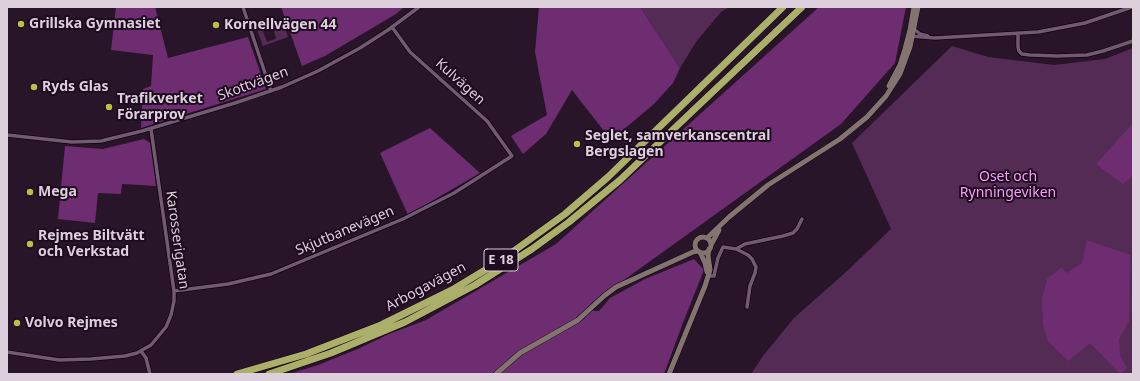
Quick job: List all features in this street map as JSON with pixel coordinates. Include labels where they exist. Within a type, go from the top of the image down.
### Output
[{"type":"highway","name":"E 18","points":[[739,50],[779,7]]},
{"type":"highway","name":"E 18","points":[[739,50],[783,7]]},
{"type":"highway","name":"Arbogavägen","points":[[269,374],[324,356],[405,322],[455,297],[532,249],[620,180],[802,7]]},
{"type":"highway","name":"Arbogavägen","points":[[237,374],[306,354],[402,316],[452,290],[500,261],[583,200],[622,165],[739,50]]},
{"type":"street","points":[[243,7],[271,91]]},
{"type":"street","name":"Skottvägen","points":[[7,135],[88,142],[106,140],[151,129],[235,104],[318,72],[360,48],[419,7]]},
{"type":"street","points":[[911,36],[914,7]]},
{"type":"street","points":[[676,261],[687,253],[701,238],[707,238],[768,185],[850,131],[867,117],[881,100],[900,65],[914,29],[918,7]]},
{"type":"street","points":[[911,36],[935,38],[1052,30],[1098,19],[1132,7]]},
{"type":"street","name":"Kulvägen","points":[[392,27],[410,52],[487,121],[512,156]]},
{"type":"street","points":[[914,29],[920,34],[935,38]]},
{"type":"street","points":[[1018,33],[1019,51],[1022,54],[1030,55],[1087,55],[1133,41]]},
{"type":"street","name":"Karosserigatan","points":[[7,352],[47,359],[76,360],[126,356],[141,351],[150,345],[166,327],[171,316],[174,291],[151,129]]},
{"type":"street","name":"Skjutbanevägen","points":[[174,291],[228,284],[271,274],[403,219],[454,193],[512,156]]},
{"type":"street","points":[[736,249],[745,244],[792,233],[798,229],[802,219]]},
{"type":"street","points":[[496,374],[520,353],[578,320],[616,287],[693,252],[705,252],[710,247],[724,222]]},
{"type":"street","points":[[669,374],[705,286],[710,270],[708,256],[710,241],[707,238]]},
{"type":"street","points":[[696,242],[696,247],[705,263],[708,276]]},
{"type":"street","points":[[708,276],[714,276],[718,258],[723,247],[736,249],[748,255],[756,267],[750,286],[747,307]]},
{"type":"street","points":[[141,351],[146,358],[150,374]]},
{"type":"green space","points":[[640,7],[729,7],[721,12],[696,42],[680,68]]},
{"type":"green space","points":[[269,22],[270,23],[261,26],[267,42],[276,38],[273,28],[284,25],[288,37],[263,46],[256,27]]},
{"type":"green space","name":"Oset och Rynningeviken","points":[[952,46],[988,57],[1054,65],[1105,59],[1133,48],[1133,374],[751,374],[763,356],[794,318],[846,272],[891,229],[852,143]]},
{"type":"shaded area","points":[[116,7],[155,7],[168,58],[248,37],[266,89],[141,128],[143,89],[151,86],[153,55],[111,50]]},
{"type":"shaded area","points":[[281,7],[404,7],[396,14],[325,56],[302,66]]},
{"type":"shaded area","points":[[539,7],[640,7],[680,68],[673,83],[654,104],[611,140],[572,90],[546,134],[523,154],[511,136],[547,115],[535,52]]},
{"type":"shaded area","points":[[819,7],[906,7],[895,63],[841,124],[592,303],[594,311],[599,311],[610,298],[645,279],[694,259],[704,270],[664,374],[289,374],[318,365],[360,348],[389,334],[426,320],[556,244]]},
{"type":"shaded area","points":[[1133,123],[1133,176],[1123,184],[1096,164]]},
{"type":"shaded area","points":[[430,128],[480,173],[408,215],[380,153]]},
{"type":"shaded area","points":[[144,139],[150,143],[156,186],[122,184],[121,194],[98,193],[95,223],[58,219],[65,146],[103,149]]},
{"type":"shaded area","points":[[1087,240],[1130,255],[1129,321],[1119,339],[1120,356],[1127,368],[1120,374],[1090,343],[1068,361],[1048,341],[1043,324],[1042,298],[1047,279],[1061,268],[1067,273],[1082,263]]},
{"type":"place","name":"Grillska Gymnasiet","points":[[21,24]]},
{"type":"place","name":"Kornellvägen 44","points":[[216,25]]},
{"type":"place","name":"Ryds Glas","points":[[34,87]]},
{"type":"place","name":"Trafikverket Förarprov","points":[[109,107]]},
{"type":"place","name":"Seglet, samverkanscentral Bergslagen","points":[[577,144]]},
{"type":"place","name":"Mega","points":[[30,192]]},
{"type":"place","name":"Rejmes Biltvätt och Verkstad","points":[[30,244]]},
{"type":"place","name":"Volvo Rejmes","points":[[17,323]]}]
